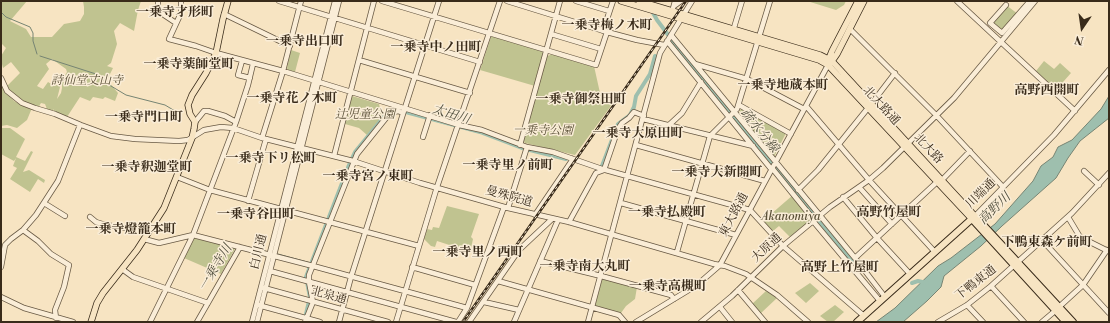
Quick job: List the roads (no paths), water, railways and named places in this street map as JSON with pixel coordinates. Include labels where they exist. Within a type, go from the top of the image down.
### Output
[{"type":"highway","name":"北大路通","points":[[974,219],[1016,263],[1057,309],[1066,322]]},
{"type":"highway","name":"川端通","points":[[857,322],[934,252],[974,219]]},
{"type":"highway","name":"北大路通","points":[[1057,309],[1073,322]]},
{"type":"main road","name":"北大路通","points":[[621,1],[672,11],[682,17],[759,40],[818,60],[829,62],[974,219]]},
{"type":"main road","name":"東大路通","points":[[829,62],[858,1]]},
{"type":"main road","name":"東大路通","points":[[829,62],[850,29],[864,1]]},
{"type":"main road","points":[[91,322],[97,303],[103,293],[137,250],[164,208],[192,138],[195,122],[190,114],[188,105],[192,95],[216,53],[226,2]]},
{"type":"street","points":[[158,1],[158,7],[161,13],[176,24]]},
{"type":"street","points":[[181,1],[182,13],[169,39],[316,81],[404,111],[458,126],[482,130],[526,148],[553,152],[601,169],[750,210],[783,246],[864,316]]},
{"type":"street","points":[[279,1],[480,62]]},
{"type":"street","points":[[248,201],[301,1]]},
{"type":"street","name":"白川通","points":[[333,17],[334,1]]},
{"type":"street","name":"白川通","points":[[252,322],[263,288],[316,81],[333,17],[339,1]]},
{"type":"street","points":[[334,156],[374,1]]},
{"type":"street","points":[[382,1],[596,65],[613,1]]},
{"type":"street","points":[[339,322],[351,277],[384,171],[439,1]]},
{"type":"street","points":[[396,322],[437,188],[500,1]]},
{"type":"street","points":[[507,1],[637,40],[668,39],[695,64],[735,113],[773,166],[882,299]]},
{"type":"street","points":[[520,145],[560,1]]},
{"type":"street","points":[[576,1],[610,11]]},
{"type":"street","points":[[672,11],[675,1]]},
{"type":"street","points":[[672,11],[681,1]]},
{"type":"street","points":[[588,322],[660,53],[692,1]]},
{"type":"street","points":[[733,32],[742,1]]},
{"type":"street","points":[[677,252],[710,136],[735,113],[739,105],[770,2],[763,1]]},
{"type":"street","points":[[957,1],[1075,111]]},
{"type":"street","points":[[1006,5],[990,23],[1002,33],[1030,1]]},
{"type":"street","name":"大原通","points":[[704,321],[783,246],[816,218],[843,197],[869,180],[883,168],[971,79],[1035,1]]},
{"type":"street","points":[[224,14],[290,46]]},
{"type":"street","points":[[850,29],[936,115],[1004,187]]},
{"type":"street","points":[[551,34],[601,49]]},
{"type":"street","points":[[668,39],[753,146],[798,190],[816,218],[855,258],[882,299]]},
{"type":"street","points":[[242,60],[238,75],[250,78]]},
{"type":"street","points":[[359,60],[470,93]]},
{"type":"street","name":"東大路通","points":[[636,322],[697,285],[720,265],[829,62]]},
{"type":"street","points":[[150,322],[193,235],[236,122],[253,64]]},
{"type":"street","points":[[695,64],[747,79],[805,108],[934,252]]},
{"type":"street","name":"川端通","points":[[974,219],[1054,135],[1109,70]]},
{"type":"street","points":[[798,190],[818,170],[895,73]]},
{"type":"street","name":"曼殊院道","points":[[1,78],[7,91],[22,103],[55,114],[80,125],[122,138],[167,141],[188,140],[204,130],[221,127],[233,128],[264,139],[352,160],[437,188],[535,215],[568,222],[725,266],[750,277],[780,297],[808,322]]},
{"type":"street","points":[[668,126],[682,113],[701,82]]},
{"type":"street","points":[[739,105],[791,134]]},
{"type":"street","points":[[195,122],[204,111],[208,111],[225,116],[236,122]]},
{"type":"street","points":[[306,320],[311,301],[307,281],[311,266],[352,160],[390,113],[404,111]]},
{"type":"street","points":[[568,222],[596,173],[601,169],[618,129],[634,112],[668,126],[753,146]]},
{"type":"street","points":[[422,137],[429,118]]},
{"type":"street","points":[[1,267],[5,245],[11,238],[23,230],[36,215],[58,182],[80,125]]},
{"type":"street","points":[[636,145],[765,181]]},
{"type":"street","points":[[270,271],[457,322],[467,308],[506,207],[526,148]]},
{"type":"street","points":[[855,258],[970,151]]},
{"type":"street","points":[[535,215],[572,160]]},
{"type":"street","points":[[1084,171],[1099,185]]},
{"type":"street","name":"下鴨東通","points":[[940,322],[967,305],[991,286],[1068,217],[1109,174]]},
{"type":"street","points":[[177,177],[210,190],[248,201],[419,246]]},
{"type":"street","points":[[859,187],[892,224]]},
{"type":"street","points":[[843,197],[877,238],[910,274]]},
{"type":"street","points":[[44,203],[65,216]]},
{"type":"street","points":[[620,203],[736,235]]},
{"type":"street","points":[[90,217],[96,222],[106,225],[148,233]]},
{"type":"street","points":[[1042,322],[1083,285],[1108,250],[1080,237],[1068,217]]},
{"type":"street","points":[[514,322],[540,261],[555,219]]},
{"type":"street","points":[[469,322],[519,250],[555,219]]},
{"type":"street","points":[[23,230],[38,240],[51,254],[69,265],[64,287],[55,310],[56,318]]},
{"type":"street","points":[[144,239],[159,243],[193,235],[467,308]]},
{"type":"street","points":[[1042,240],[1109,313]]},
{"type":"street","points":[[198,322],[238,247]]},
{"type":"street","name":"白川通","points":[[263,288],[270,271],[271,255]]},
{"type":"street","points":[[540,261],[671,295],[674,298]]},
{"type":"street","points":[[412,267],[476,285]]},
{"type":"street","points":[[122,269],[133,276],[208,303]]},
{"type":"street","points":[[498,281],[619,315],[625,322]]},
{"type":"street","points":[[991,286],[1024,322]]},
{"type":"street","name":"北泉通","points":[[263,288],[388,322]]},
{"type":"street","points":[[738,290],[765,322]]},
{"type":"street","points":[[1,296],[24,308],[73,322]]},
{"type":"street","points":[[484,302],[519,310]]},
{"type":"street","points":[[258,305],[306,320],[320,322]]},
{"type":"street","name":"白川通","points":[[257,322],[258,305]]},
{"type":"street","points":[[967,305],[983,322]]},
{"type":"street","points":[[720,307],[732,322]]},
{"type":"waterway","name":"疏水分線","points":[[651,9],[657,20],[684,56],[860,271]]},
{"type":"waterway","points":[[1,12],[6,17],[30,27],[33,33],[33,41],[37,54]]},
{"type":"waterway","points":[[40,56],[96,74],[106,83],[126,95],[165,105],[180,114]]},
{"type":"waterway","name":"太田川","points":[[597,169],[602,166],[618,124],[630,115],[634,107],[636,96],[650,74],[655,56]]},
{"type":"waterway","name":"太田川","points":[[306,314],[310,297],[306,277],[349,165],[355,152],[387,113],[391,111]]},
{"type":"waterway","name":"太田川","points":[[402,111],[480,132],[522,148],[566,159]]},
{"type":"waterway","name":"一乗寺川","points":[[248,247],[265,251]]},
{"type":"waterway","name":"一乗寺川","points":[[233,255],[237,248]]},
{"type":"waterway","name":"一乗寺川","points":[[278,254],[311,263]]},
{"type":"waterway","name":"疏水分線","points":[[912,283],[918,281],[927,283]]},
{"type":"railway","points":[[463,322],[686,1]]},
{"type":"district","name":"一乗寺才形町","points":[[175,13]]},
{"type":"district","name":"一乗寺梅ノ木町","points":[[607,26]]},
{"type":"district","name":"一乗寺出口町","points":[[305,42]]},
{"type":"district","name":"一乗寺中ノ田町","points":[[436,48]]},
{"type":"district","name":"一乗寺薬師堂町","points":[[189,65]]},
{"type":"district","name":"一乗寺地蔵本町","points":[[783,86]]},
{"type":"district","name":"高野西開町","points":[[1047,91]]},
{"type":"district","name":"一乗寺花ノ木町","points":[[292,99]]},
{"type":"district","name":"一乗寺御祭田町","points":[[581,100]]},
{"type":"district","name":"一乗寺門口町","points":[[144,118]]},
{"type":"district","name":"一乗寺大原田町","points":[[638,134]]},
{"type":"district","name":"一乗寺下リ松町","points":[[271,159]]},
{"type":"district","name":"一乗寺里ノ前町","points":[[508,166]]},
{"type":"district","name":"一乗寺釈迦堂町","points":[[147,168]]},
{"type":"district","name":"一乗寺大新開町","points":[[717,173]]},
{"type":"district","name":"一乗寺宮ノ東町","points":[[368,177]]},
{"type":"district","name":"一乗寺払殿町","points":[[667,213]]},
{"type":"district","name":"高野竹屋町","points":[[889,213]]},
{"type":"district","name":"一乗寺谷田町","points":[[256,215]]},
{"type":"district","name":"一乗寺燈籠本町","points":[[131,230]]},
{"type":"district","name":"下鴨東森ケ前町","points":[[1047,243]]},
{"type":"district","name":"一乗寺里ノ西町","points":[[478,253]]},
{"type":"district","name":"一乗寺南大丸町","points":[[585,267]]},
{"type":"district","name":"高野上竹屋町","points":[[840,268]]},
{"type":"district","name":"一乗寺高槻町","points":[[668,287]]},
{"type":"park label","name":"詩仙堂丈山寺","points":[[87,81]]},
{"type":"park label","name":"辻児童公園","points":[[365,115]]},
{"type":"park label","name":"一乗寺公園","points":[[543,131]]},
{"type":"park label","name":"Akanomiya","points":[[791,217]]},
{"type":"water label","name":"高野川","points":[[995,209]]}]
